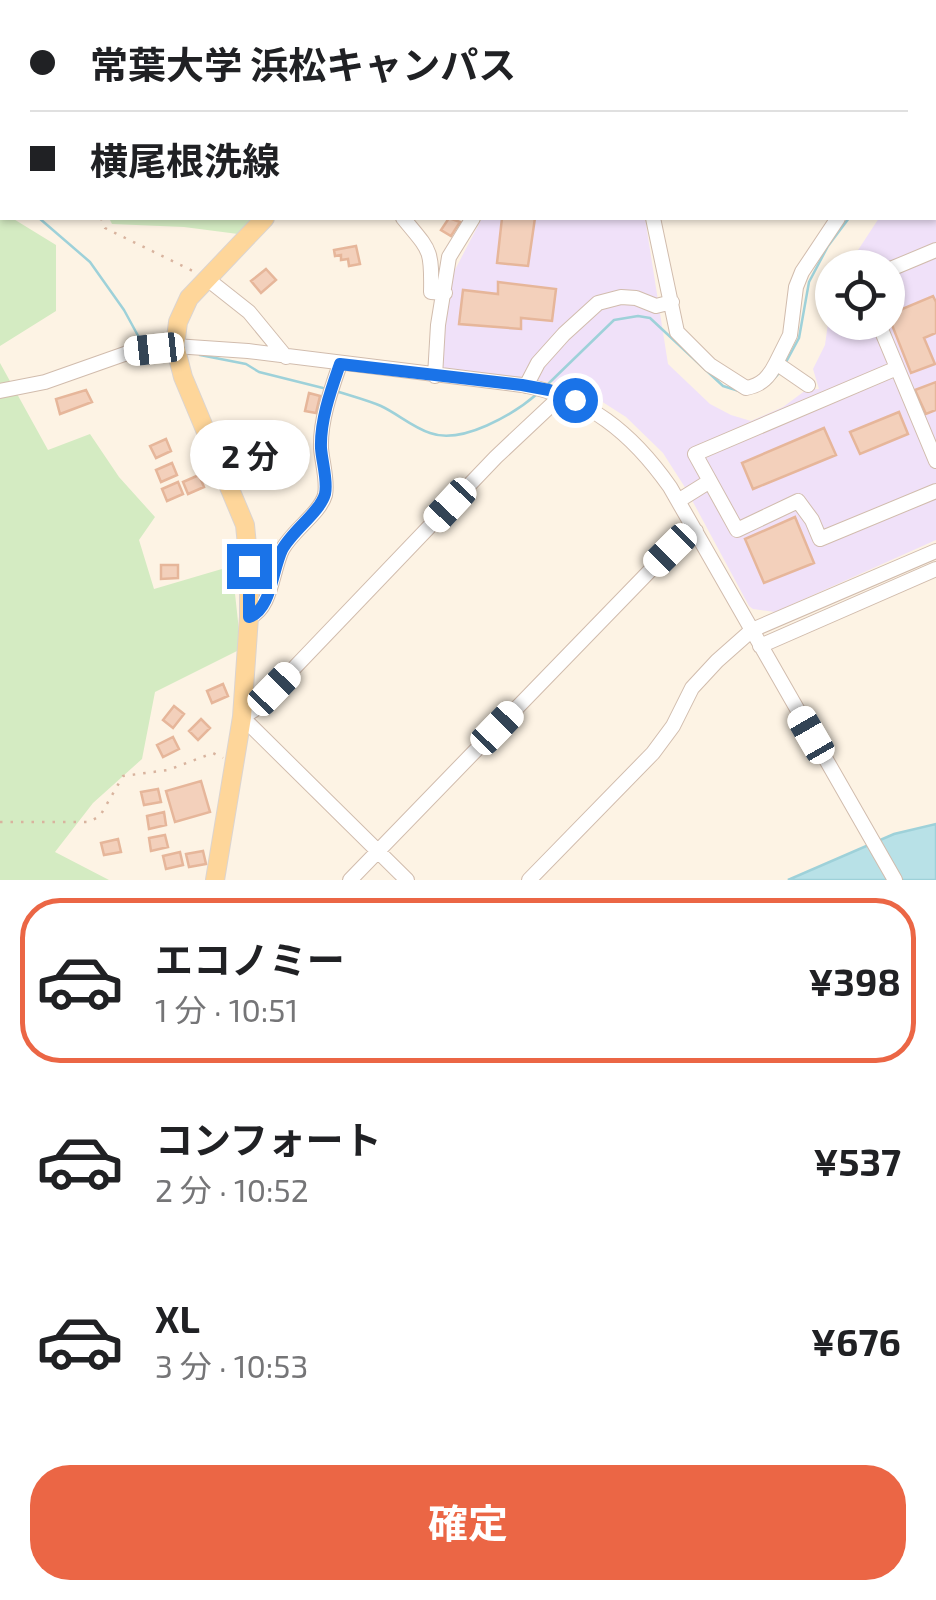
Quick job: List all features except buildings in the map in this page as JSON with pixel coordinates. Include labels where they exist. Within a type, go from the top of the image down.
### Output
[{"type":"main road","points":[[215,880],[242,717],[249,617],[246,525],[184,377],[175,346],[178,322],[189,298],[262,220]]},
{"type":"street","points":[[405,220],[432,259],[431,292],[444,293]]},
{"type":"street","points":[[435,376],[438,325],[449,258],[472,220]]},
{"type":"street","points":[[653,220],[678,332],[710,365],[746,388],[756,386],[778,365],[790,335],[796,287],[837,220]]},
{"type":"street","points":[[905,263],[936,250]]},
{"type":"street","points":[[206,278],[249,312],[286,356]]},
{"type":"street","points":[[526,386],[538,362],[598,304],[621,296],[656,306],[672,302]]},
{"type":"street","points":[[885,340],[936,461]]},
{"type":"street","points":[[0,391],[44,382],[133,351],[175,346],[526,386],[575,400],[620,429],[654,465],[678,501],[894,880]]},
{"type":"street","points":[[249,617],[256,616],[264,607],[284,547],[326,492],[321,444],[340,364]]},
{"type":"street","points":[[778,365],[808,385]]},
{"type":"street","points":[[897,368],[695,454],[738,530],[798,502],[820,539],[936,491]]},
{"type":"street","points":[[407,880],[242,717],[264,700],[496,457],[562,395]]},
{"type":"street","points":[[678,501],[710,481]]},
{"type":"street","points":[[350,880],[646,574],[696,532]]},
{"type":"street","points":[[529,880],[652,752],[673,726],[692,688],[752,630],[936,550]]},
{"type":"street","points":[[760,646],[936,570]]},
{"type":"path","points":[[101,220],[105,228],[206,278]]},
{"type":"path","points":[[0,822],[90,822],[100,816],[124,776],[168,770],[213,753],[235,768]]},
{"type":"shaded area","points":[[481,220],[645,220],[668,364],[710,404],[731,415],[751,421],[783,407],[806,390],[819,389],[813,369],[826,340],[905,340],[905,250],[858,250],[878,220],[936,220],[936,540],[775,612],[749,606],[663,453],[626,417],[590,394],[558,383],[441,369],[447,285]]},
{"type":"green space","points":[[0,220],[15,220],[56,245],[56,311],[0,346]]},
{"type":"green space","points":[[110,220],[251,220],[238,234],[112,224]]},
{"type":"green space","points":[[0,363],[48,450],[90,434],[119,477],[155,517],[139,540],[154,589],[232,566],[241,649],[155,692],[142,759],[93,803],[55,852],[109,880],[0,880]]},
{"type":"water","points":[[936,824],[936,880],[788,880],[894,834]]},
{"type":"waterway","points":[[41,220],[90,262],[142,343]]},
{"type":"waterway","points":[[785,364],[799,338],[809,282],[848,220]]},
{"type":"waterway","points":[[547,385],[614,320],[638,316],[650,318],[723,386],[739,391]]},
{"type":"waterway","points":[[200,355],[246,364],[259,372],[323,388]]},
{"type":"waterway","points":[[152,358],[159,361]]},
{"type":"waterway","points":[[770,383],[781,371]]},
{"type":"waterway","points":[[336,391],[381,406],[423,430],[443,436],[487,426],[537,394]]},
{"type":"route","points":[[249,566],[249,617],[256,616],[264,607],[284,547],[326,492],[321,444],[340,364],[522,385],[575,400]]}]
